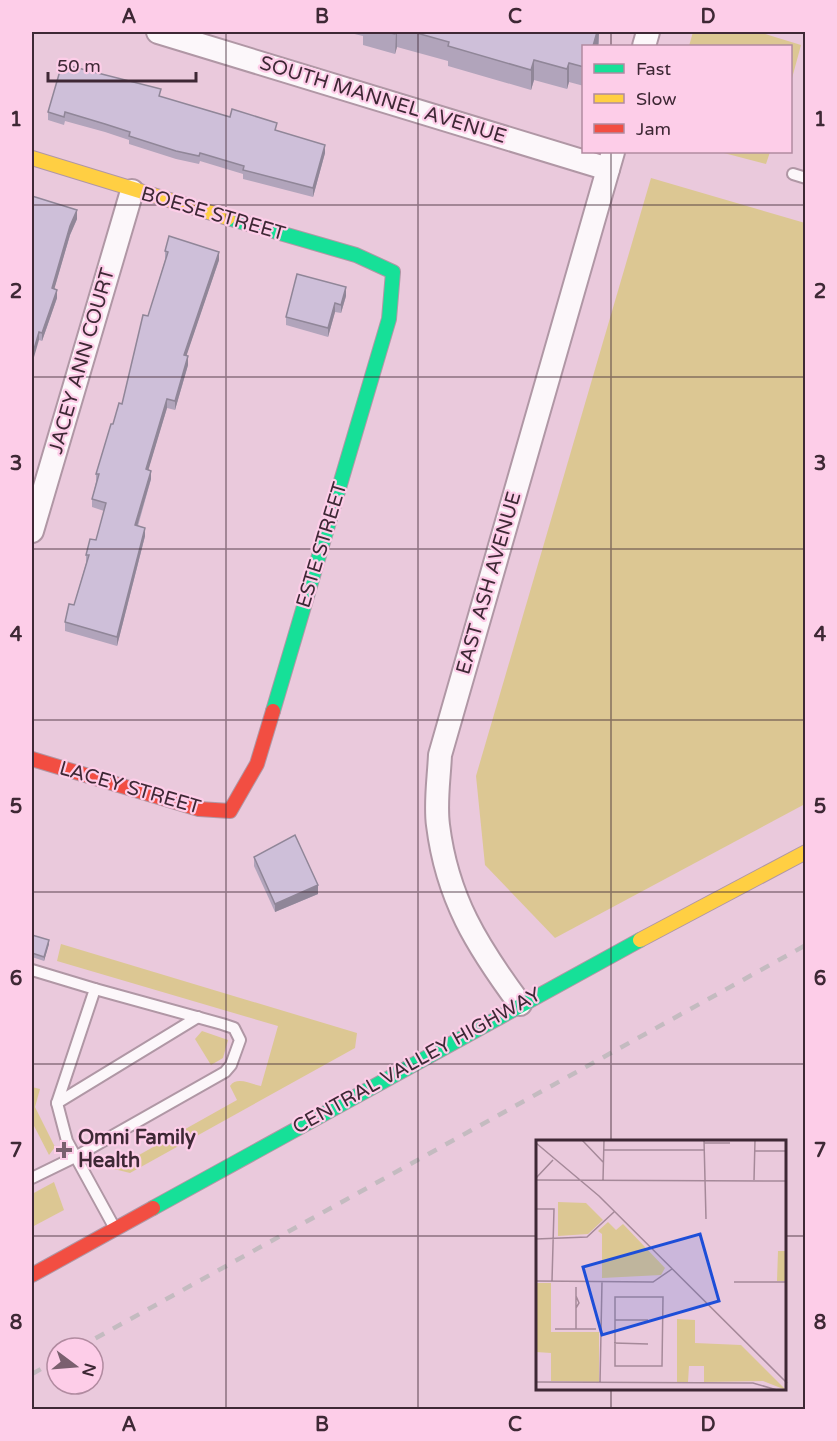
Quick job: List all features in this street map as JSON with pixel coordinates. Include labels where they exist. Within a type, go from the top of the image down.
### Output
[{"type":"street","name":"SOUTH MANNEL AVENUE","points":[[158,32],[190,36],[582,152]]},
{"type":"street","name":"SOUTH MANNEL AVENUE","points":[[586,153],[610,160]]},
{"type":"street","name":"BOESE STREET","points":[[32,158],[132,191],[356,255],[393,272]]},
{"type":"street","name":"EAST ASH AVENUE","points":[[520,1004],[483,955],[452,893],[438,824],[440,755],[610,160]]},
{"type":"street","name":"JACEY ANN COURT","points":[[32,531],[132,191]]},
{"type":"street","name":"ESTE STREET","points":[[230,812],[256,764],[263,741],[389,319],[393,272]]},
{"type":"street","name":"LACEY STREET","points":[[32,759],[199,809],[230,812]]},
{"type":"street","name":"CENTRAL VALLEY HIGHWAY","points":[[32,1275],[520,1004],[806,852]]},
{"type":"lane","points":[[793,174],[806,178]]},
{"type":"lane","points":[[32,970],[234,1028],[238,1035],[238,1046],[225,1072],[75,1157],[32,1178]]},
{"type":"lane","points":[[95,988],[57,1103],[61,1125],[75,1157],[115,1228]]},
{"type":"lane","points":[[57,1103],[198,1017]]},
{"type":"shaded area","points":[[693,32],[759,32],[801,45],[792,78],[792,45],[689,45]]},
{"type":"shaded area","points":[[724,153],[770,153],[766,164]]},
{"type":"shaded area","points":[[651,178],[805,223],[805,804],[555,938],[485,865],[476,776]]},
{"type":"shaded area","points":[[61,944],[357,1033],[355,1048],[130,1173],[114,1169],[237,1100],[230,1086],[233,1083],[244,1082],[261,1086],[278,1026],[57,961]]},
{"type":"shaded area","points":[[202,1031],[228,1040],[223,1058],[211,1065],[195,1039]]},
{"type":"shaded area","points":[[32,1087],[40,1089],[35,1107],[55,1147],[49,1155],[32,1122]]},
{"type":"shaded area","points":[[54,1182],[64,1210],[32,1227],[32,1194]]},
{"type":"building","points":[[413,32],[597,32],[593,45],[582,45],[582,66],[569,63],[567,69],[534,60],[531,70],[448,46],[449,42]]},
{"type":"building","points":[[62,64],[161,89],[159,96],[230,117],[232,109],[277,123],[275,130],[325,145],[313,188],[243,170],[244,166],[200,153],[199,156],[176,151],[129,136],[130,132],[65,112],[64,117],[48,112]]},
{"type":"building","points":[[32,196],[77,210],[52,288],[57,290],[42,333],[39,332],[32,356]]},
{"type":"building","points":[[169,236],[219,252],[184,355],[188,356],[175,401],[167,399],[146,469],[151,471],[135,525],[145,528],[117,637],[65,622],[69,604],[74,605],[89,555],[86,555],[90,539],[96,540],[106,503],[92,499],[99,474],[96,474],[111,424],[113,424],[119,403],[122,404],[143,315],[148,316],[168,252],[165,251]]},
{"type":"building","points":[[297,274],[346,287],[341,305],[335,303],[328,328],[286,317]]},
{"type":"building","points":[[295,835],[318,885],[275,904],[254,857]]},
{"type":"building","points":[[32,935],[49,940],[44,957],[32,953]]},
{"type":"railway","points":[[100,1336],[806,945]]},
{"type":"railway","points":[[32,1374],[45,1367]]},
{"type":"traffic: fast","points":[[228,218],[356,255],[393,272],[389,319],[273,711]]},
{"type":"traffic: fast","points":[[153,1208],[640,940]]},
{"type":"traffic: slow","points":[[32,158],[228,218]]},
{"type":"traffic: slow","points":[[640,940],[806,852]]},
{"type":"traffic: jam","points":[[32,759],[199,809],[230,811],[257,764],[273,711]]},
{"type":"traffic: jam","points":[[32,1275],[153,1208]]},
{"type":"place","name":"Omni Family Health","points":[[64,1150]]}]
